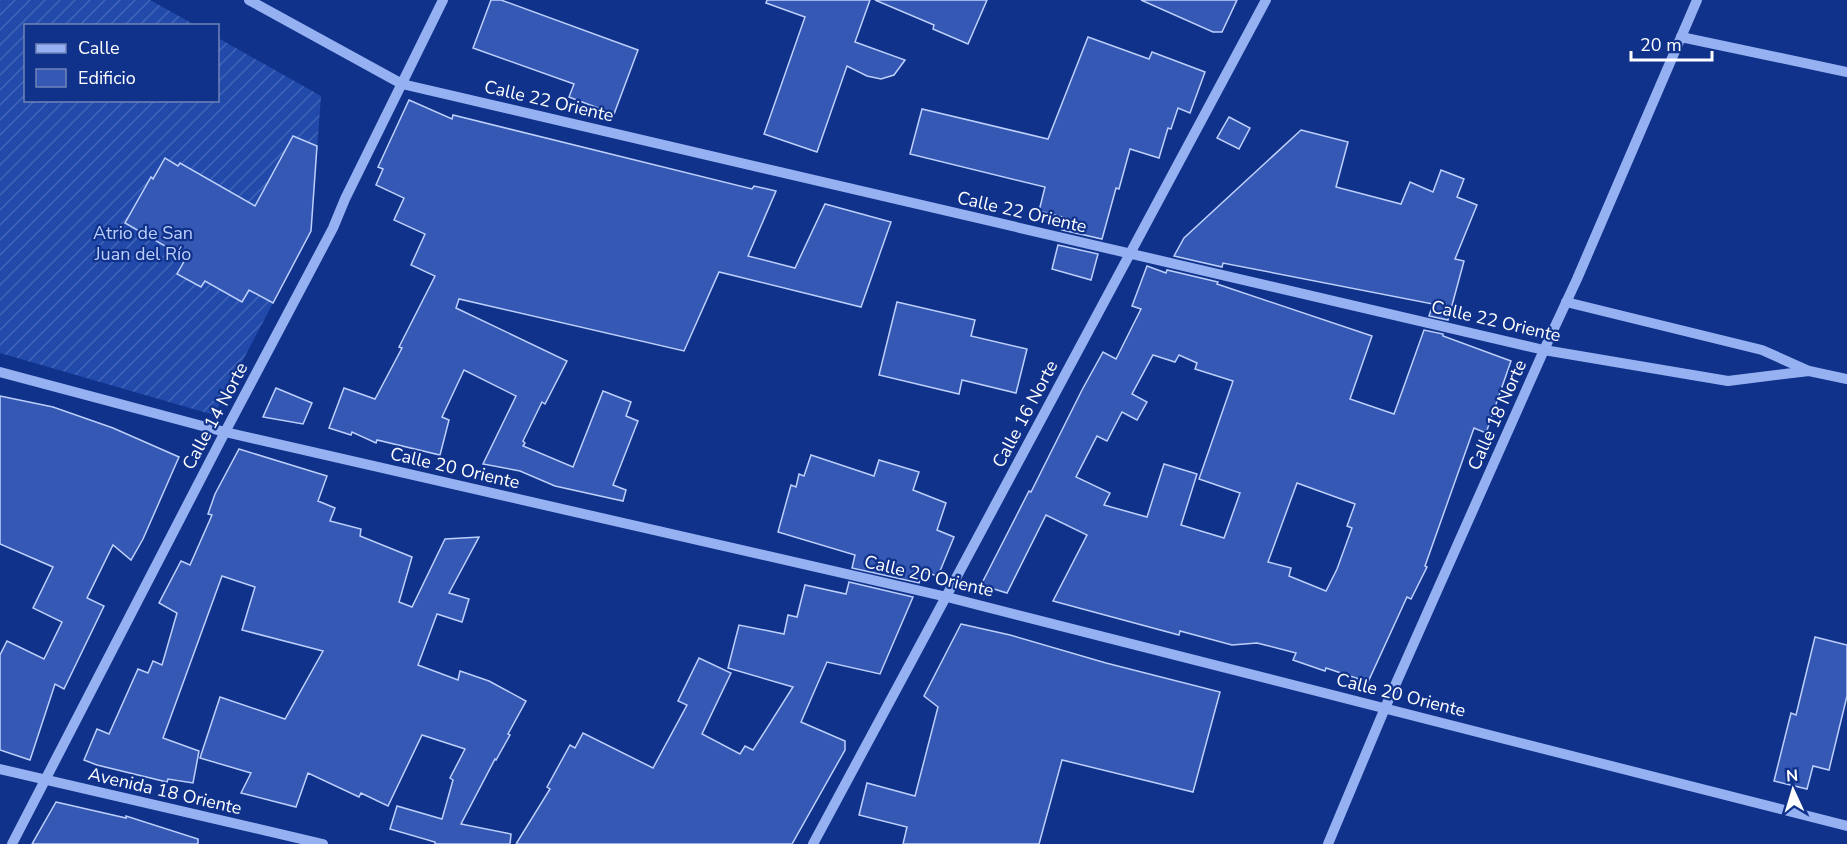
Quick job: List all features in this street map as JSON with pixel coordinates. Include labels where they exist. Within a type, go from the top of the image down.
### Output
[{"type":"street","name":"Calle 22 Oriente","points":[[249,0],[402,84],[1544,350],[1728,381],[1809,371]]},
{"type":"street","name":"Calle 14 Norte","points":[[12,844],[333,228],[443,0]]},
{"type":"street","name":"Calle 16 Norte","points":[[813,844],[1266,0]]},
{"type":"street","name":"Calle 18 Norte","points":[[1328,844],[1385,708],[1566,302],[1697,0]]},
{"type":"street","points":[[1681,37],[1847,72]]},
{"type":"street","name":"Calle 22 Oriente","points":[[1566,302],[1762,350],[1809,371],[1847,379]]},
{"type":"street","name":"Calle 20 Oriente","points":[[0,372],[225,432],[947,597],[1847,826]]},
{"type":"street","name":"Avenida 18 Oriente","points":[[0,769],[323,844]]},
{"type":"green space","name":"Atrio de San Juan del Río","points":[[0,0],[150,0],[193,24],[24,24],[24,102],[219,102],[219,39],[321,96],[311,231],[214,415],[0,353]]},
{"type":"building","points":[[491,0],[501,0],[638,50],[614,114],[569,97],[574,84],[473,48]]},
{"type":"building","points":[[767,0],[870,0],[855,42],[905,60],[894,75],[881,79],[867,76],[847,66],[817,152],[764,134],[805,17],[766,3]]},
{"type":"building","points":[[875,0],[987,0],[968,44],[933,29],[934,25]]},
{"type":"building","points":[[1141,0],[1237,0],[1222,32],[1213,32]]},
{"type":"building","points":[[1088,37],[1149,59],[1152,52],[1205,72],[1190,113],[1178,108],[1171,129],[1168,128],[1159,158],[1130,149],[1102,239],[1062,230],[1066,218],[1039,211],[1045,187],[910,154],[922,109],[1048,139]]},
{"type":"building","points":[[409,100],[452,119],[453,115],[752,189],[754,186],[776,191],[748,256],[795,268],[825,204],[891,222],[861,307],[719,272],[684,351],[459,299],[456,308],[567,361],[545,404],[542,402],[523,441],[525,443],[523,446],[573,467],[603,391],[631,402],[626,416],[638,421],[613,485],[626,490],[623,501],[555,486],[520,471],[483,464],[516,396],[464,370],[442,417],[449,420],[440,455],[377,440],[376,443],[352,432],[351,435],[329,428],[344,388],[375,399],[402,348],[399,347],[435,276],[411,265],[425,234],[394,220],[404,198],[376,185],[383,169],[378,167]]},
{"type":"building","points":[[1229,117],[1250,128],[1239,149],[1217,138]]},
{"type":"building","points":[[1301,130],[1348,142],[1336,187],[1401,204],[1410,182],[1433,192],[1441,170],[1464,179],[1457,197],[1477,205],[1455,259],[1464,261],[1448,320],[1429,316],[1433,304],[1223,263],[1222,267],[1174,256],[1184,238]]},
{"type":"building","points":[[293,136],[317,146],[311,231],[273,303],[249,290],[242,302],[205,281],[201,287],[177,274],[186,258],[125,223],[151,177],[153,179],[165,158],[178,166],[180,163],[255,206]]},
{"type":"building","points":[[1058,245],[1098,254],[1091,280],[1052,269]]},
{"type":"building","points":[[1147,266],[1166,273],[1167,270],[1218,282],[1217,284],[1372,336],[1350,399],[1394,414],[1424,330],[1443,334],[1443,336],[1511,361],[1486,433],[1474,428],[1425,566],[1427,567],[1411,599],[1407,597],[1368,682],[1293,660],[1296,653],[1257,643],[1232,645],[1180,631],[1179,635],[1053,601],[1087,535],[1046,515],[1007,593],[981,585],[1103,352],[1116,359],[1141,309],[1132,306]],"holes":[[[1153,355],[1175,362],[1179,355],[1197,363],[1195,369],[1233,381],[1199,479],[1240,493],[1224,538],[1181,525],[1197,474],[1164,464],[1147,517],[1104,505],[1110,493],[1076,477],[1097,436],[1107,441],[1122,412],[1137,420],[1147,402],[1132,394]],[[1297,483],[1355,504],[1347,526],[1352,528],[1326,591],[1289,576],[1291,568],[1268,562]]]},
{"type":"building","points":[[897,302],[975,320],[971,336],[1027,349],[1016,393],[962,380],[959,394],[879,375]]},
{"type":"building","points":[[276,388],[312,403],[303,424],[263,417]]},
{"type":"building","points":[[0,396],[53,407],[113,428],[179,457],[143,539],[131,560],[113,545],[87,598],[104,606],[64,689],[55,684],[30,760],[0,750],[0,655],[7,641],[44,659],[62,622],[33,608],[53,567],[0,544]]},
{"type":"building","points":[[239,449],[327,476],[318,501],[335,508],[330,521],[361,529],[360,536],[412,557],[399,602],[412,607],[445,539],[479,537],[449,593],[469,599],[462,622],[437,614],[418,665],[458,680],[460,671],[489,681],[526,701],[461,824],[511,834],[510,844],[435,844],[435,842],[390,829],[397,806],[442,819],[453,780],[450,778],[465,749],[422,735],[388,806],[361,793],[359,797],[308,773],[296,807],[241,793],[251,773],[200,758],[220,697],[285,719],[323,651],[242,630],[255,587],[222,576],[163,738],[199,751],[193,783],[168,779],[167,782],[84,760],[97,729],[109,734],[138,669],[148,673],[153,661],[162,665],[177,613],[159,603],[181,561],[190,565],[212,515],[208,514],[215,494]]},
{"type":"building","points":[[811,455],[874,476],[879,460],[919,472],[913,490],[946,503],[937,530],[954,537],[938,576],[924,572],[919,583],[852,568],[855,555],[778,532],[791,485],[796,487],[799,474],[804,476]]},
{"type":"building","points":[[849,582],[913,597],[880,674],[827,662],[801,722],[845,741],[845,750],[792,844],[516,844],[550,789],[547,787],[570,745],[575,748],[583,733],[653,768],[687,705],[678,701],[699,658],[731,673],[702,734],[740,754],[745,746],[753,750],[793,687],[728,668],[739,625],[784,634],[788,615],[797,617],[805,585],[846,594]]},
{"type":"building","points":[[961,624],[1010,635],[1106,663],[1220,692],[1193,792],[1062,760],[1039,844],[903,844],[907,827],[859,815],[867,783],[915,796],[938,707],[924,696]]},
{"type":"building","points":[[1815,637],[1847,645],[1847,696],[1829,770],[1813,766],[1807,789],[1774,781],[1791,713],[1796,715]]},
{"type":"building","points":[[56,802],[126,818],[126,816],[198,839],[198,844],[32,844]]}]
